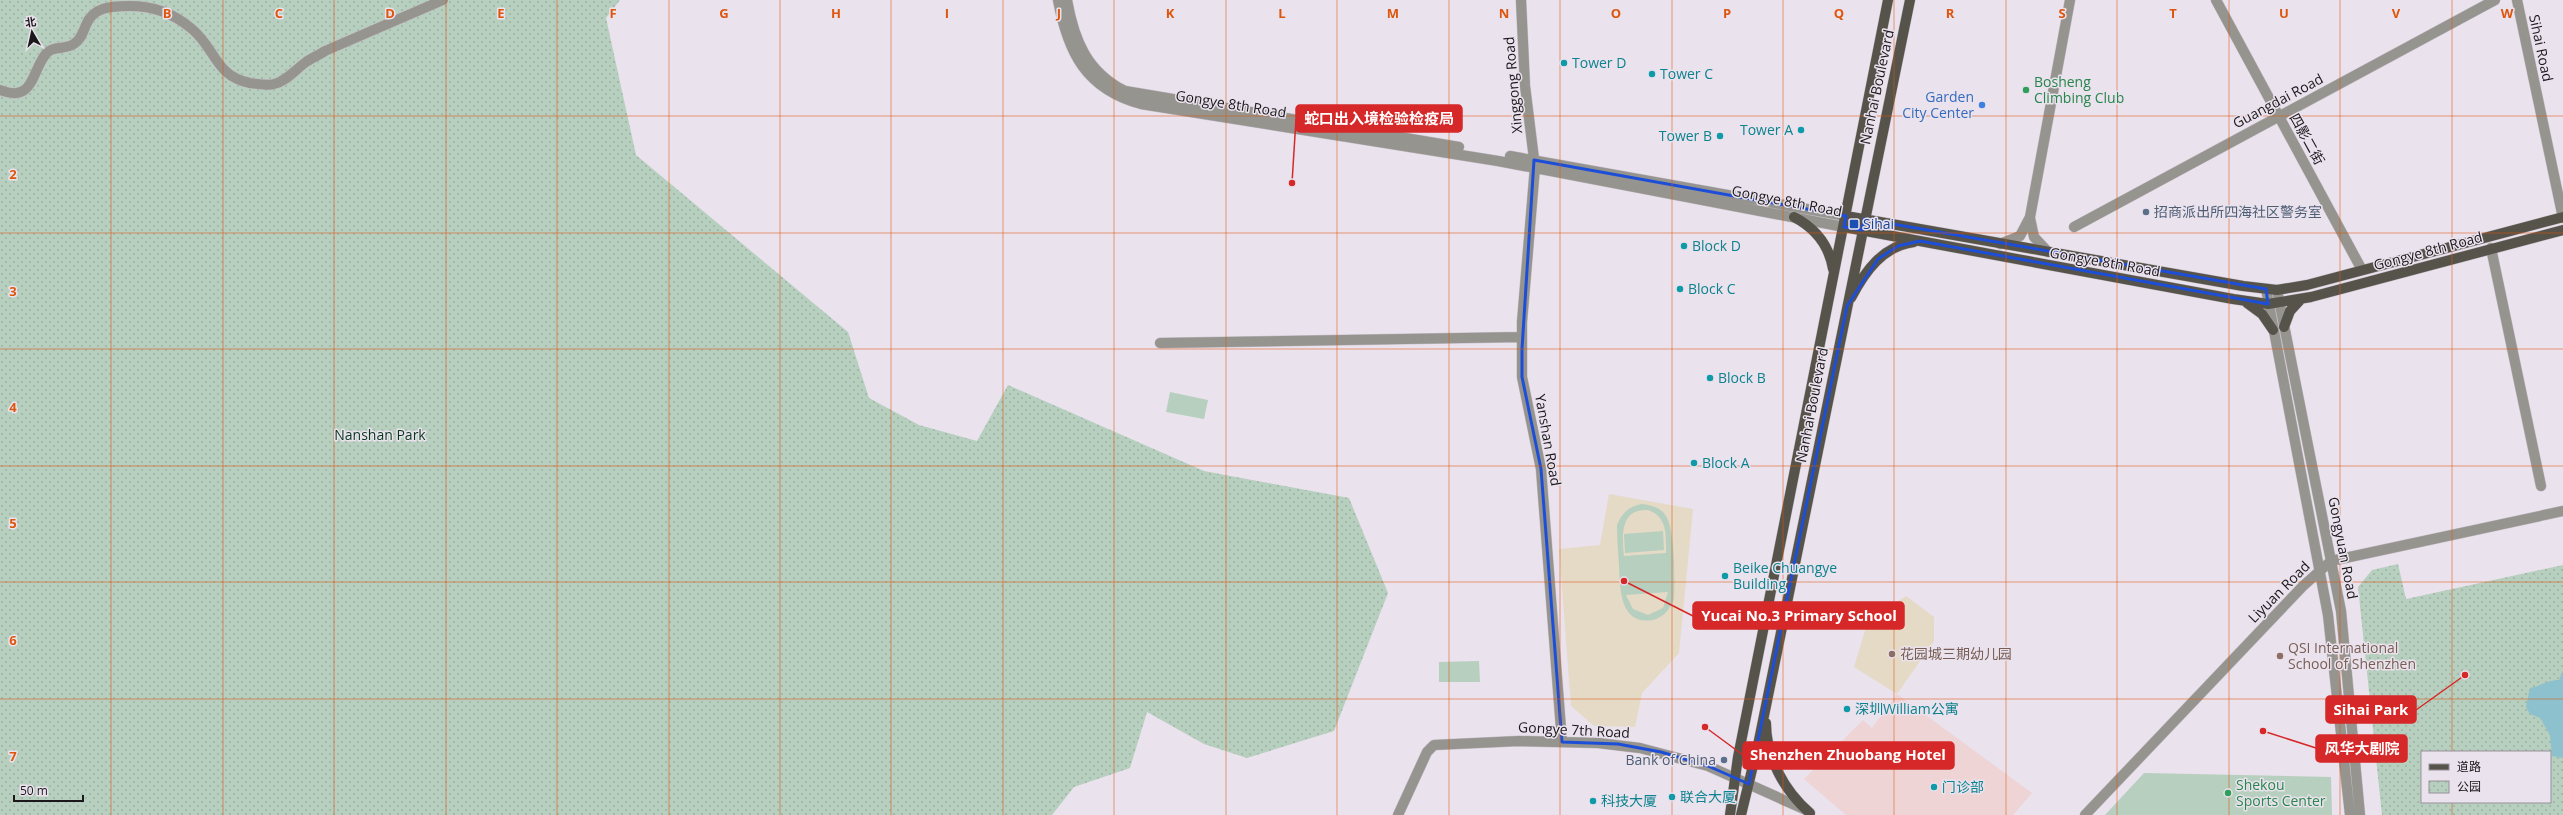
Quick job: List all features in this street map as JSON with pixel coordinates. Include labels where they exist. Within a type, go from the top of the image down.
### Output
[{"type":"main road","name":"Nanhai Boulevard","points":[[1730,815],[1735,777],[1888,0]]},
{"type":"main road","name":"Nanhai Boulevard","points":[[1741,815],[1765,708],[1910,0]]},
{"type":"main road","name":"Gongye 8th Road","points":[[1846,216],[2266,290],[2278,290],[2303,286],[2563,217]]},
{"type":"main road","points":[[1794,217],[1808,226],[1822,240],[1831,259],[1834,275]]},
{"type":"main road","name":"Gongye 8th Road","points":[[1844,227],[2244,301],[2268,304],[2302,299],[2563,230]]},
{"type":"main road","points":[[1847,306],[1878,259],[1898,246],[1920,241]]},
{"type":"main road","points":[[2284,327],[2290,311],[2302,299]]},
{"type":"main road","points":[[2244,301],[2262,314],[2273,330]]},
{"type":"main road","points":[[1765,708],[1766,732],[1777,772],[1796,800],[1812,814]]},
{"type":"street","points":[[0,90],[13,94],[22,92],[30,85],[45,55],[50,50],[75,44],[81,37],[88,20],[96,11],[115,6],[148,6],[161,9],[194,30],[225,73],[235,80],[268,85],[284,80],[307,62],[325,52],[443,0]]},
{"type":"street","name":"Gongye 8th Road","points":[[1058,0],[1066,36],[1079,63],[1100,85],[1122,99],[1141,104],[1534,164],[1844,227]]},
{"type":"street","name":"Gongye 8th Road","points":[[1067,0],[1074,33],[1086,58],[1105,79],[1125,91],[1534,164],[1846,216]]},
{"type":"street","name":"Xinggong Road","points":[[1521,0],[1525,86],[1534,164]]},
{"type":"street","points":[[2000,244],[2020,236],[2030,217],[2070,0]]},
{"type":"street","name":"四影二街","points":[[2216,0],[2362,270]]},
{"type":"street","name":"Guangdai Road","points":[[2074,227],[2495,0]]},
{"type":"street","name":"Sihai Road","points":[[2517,0],[2563,217]]},
{"type":"street","name":"Yanshan Road","points":[[1534,164],[1522,337],[1522,377],[1541,469],[1562,742]]},
{"type":"street","points":[[2030,217],[2034,237],[2048,252]]},
{"type":"street","points":[[2491,248],[2541,486]]},
{"type":"street","name":"Gongyuan Road","points":[[2266,290],[2320,570],[2331,637],[2350,815]]},
{"type":"street","name":"Gongyuan Road","points":[[2278,290],[2284,327],[2331,561],[2344,636],[2360,815]]},
{"type":"street","points":[[1160,343],[1522,337]]},
{"type":"street","name":"Liyuan Road","points":[[2085,815],[2320,570],[2331,561],[2563,511]]},
{"type":"street","name":"Gongye 7th Road","points":[[1398,815],[1427,752],[1439,744],[1519,741],[1618,744],[1661,752],[1708,766],[1735,777],[1812,814]]},
{"type":"highlighted area","points":[[1534,160],[1846,216],[1844,227],[1862,230],[1864,219],[2266,289],[2268,304],[1920,241],[1898,246],[1878,259],[1847,306],[1749,784],[1708,766],[1661,752],[1618,744],[1562,742],[1541,469],[1522,377],[1522,349]]},
{"type":"shaded area","points":[[1609,494],[1693,509],[1679,653],[1642,693],[1635,727],[1594,726],[1571,706],[1559,549],[1600,545]]},
{"type":"shaded area","name":"花园城三期幼儿园","points":[[1906,596],[1934,617],[1934,641],[1897,694],[1854,667],[1868,621]]},
{"type":"shaded area","points":[[1897,694],[2032,793],[2013,815],[1846,815],[1804,779],[1863,720],[1872,728]]},
{"type":"green space","name":"Nanshan Park","points":[[0,0],[620,0],[606,18],[636,155],[848,332],[869,398],[919,425],[977,441],[1008,385],[1204,471],[1349,498],[1388,593],[1334,731],[1247,758],[1204,744],[1147,712],[1130,768],[1074,787],[1052,815],[0,815]]},
{"type":"green space","points":[[1170,392],[1208,400],[1204,419],[1166,412]]},
{"type":"green space","points":[[1642,504],[1653,506],[1664,513],[1669,523],[1673,544],[1674,599],[1666,612],[1653,620],[1642,620],[1633,617],[1624,603],[1620,584],[1617,525],[1626,511],[1633,506]],"holes":[[[1648,510],[1655,513],[1662,522],[1666,534],[1666,553],[1624,556],[1623,532],[1628,518],[1632,514],[1639,511]],[[1668,592],[1663,608],[1648,615],[1633,609],[1626,595]]]},
{"type":"green space","points":[[1663,531],[1664,550],[1625,553],[1624,534]]},
{"type":"green space","points":[[2398,564],[2406,599],[2563,565],[2563,815],[2382,815],[2358,587],[2372,570]]},
{"type":"green space","points":[[1479,661],[1480,682],[1439,682],[1439,662]]},
{"type":"green space","name":"Shekou Sports Center","points":[[2144,773],[2331,777],[2332,815],[2105,815]]},
{"type":"water","points":[[2563,671],[2563,758],[2552,756],[2550,735],[2540,718],[2530,714],[2526,707],[2530,688],[2559,680]]},
{"type":"place","name":"Tower D","points":[[1564,63]]},
{"type":"place","name":"Tower C","points":[[1652,74]]},
{"type":"place","name":"Bosheng Climbing Club","points":[[2026,90]]},
{"type":"place","name":"Garden City Center","points":[[1982,105]]},
{"type":"place","name":"Tower A","points":[[1801,130]]},
{"type":"place","name":"Tower B","points":[[1720,136]]},
{"type":"place","name":"蛇口出入境检验检疫局","points":[[1292,183]]},
{"type":"place","name":"招商派出所四海社区警务室","points":[[2146,212]]},
{"type":"place","name":"Sihai","points":[[1854,224]]},
{"type":"place","name":"Block D","points":[[1684,246]]},
{"type":"place","name":"Block C","points":[[1680,289]]},
{"type":"place","name":"Block B","points":[[1710,378]]},
{"type":"place","name":"Block A","points":[[1694,463]]},
{"type":"place","name":"Beike Chuangye Building","points":[[1725,576]]},
{"type":"place","name":"Yucai No.3 Primary School","points":[[1624,581]]},
{"type":"place","name":"花园城三期幼儿园","points":[[1892,654]]},
{"type":"place","name":"QSI International School of Shenzhen","points":[[2280,656]]},
{"type":"place","name":"Sihai Park","points":[[2465,675]]},
{"type":"place","name":"深圳William公寓","points":[[1847,709]]},
{"type":"place","name":"Shenzhen Zhuobang Hotel","points":[[1705,727]]},
{"type":"place","name":"风华大剧院","points":[[2263,731]]},
{"type":"place","name":"Bank of China","points":[[1724,760]]},
{"type":"place","name":"门诊部","points":[[1934,787]]},
{"type":"place","name":"Shekou Sports Center","points":[[2228,793]]},
{"type":"place","name":"联合大厦","points":[[1672,797]]},
{"type":"place","name":"科技大厦","points":[[1593,801]]}]
